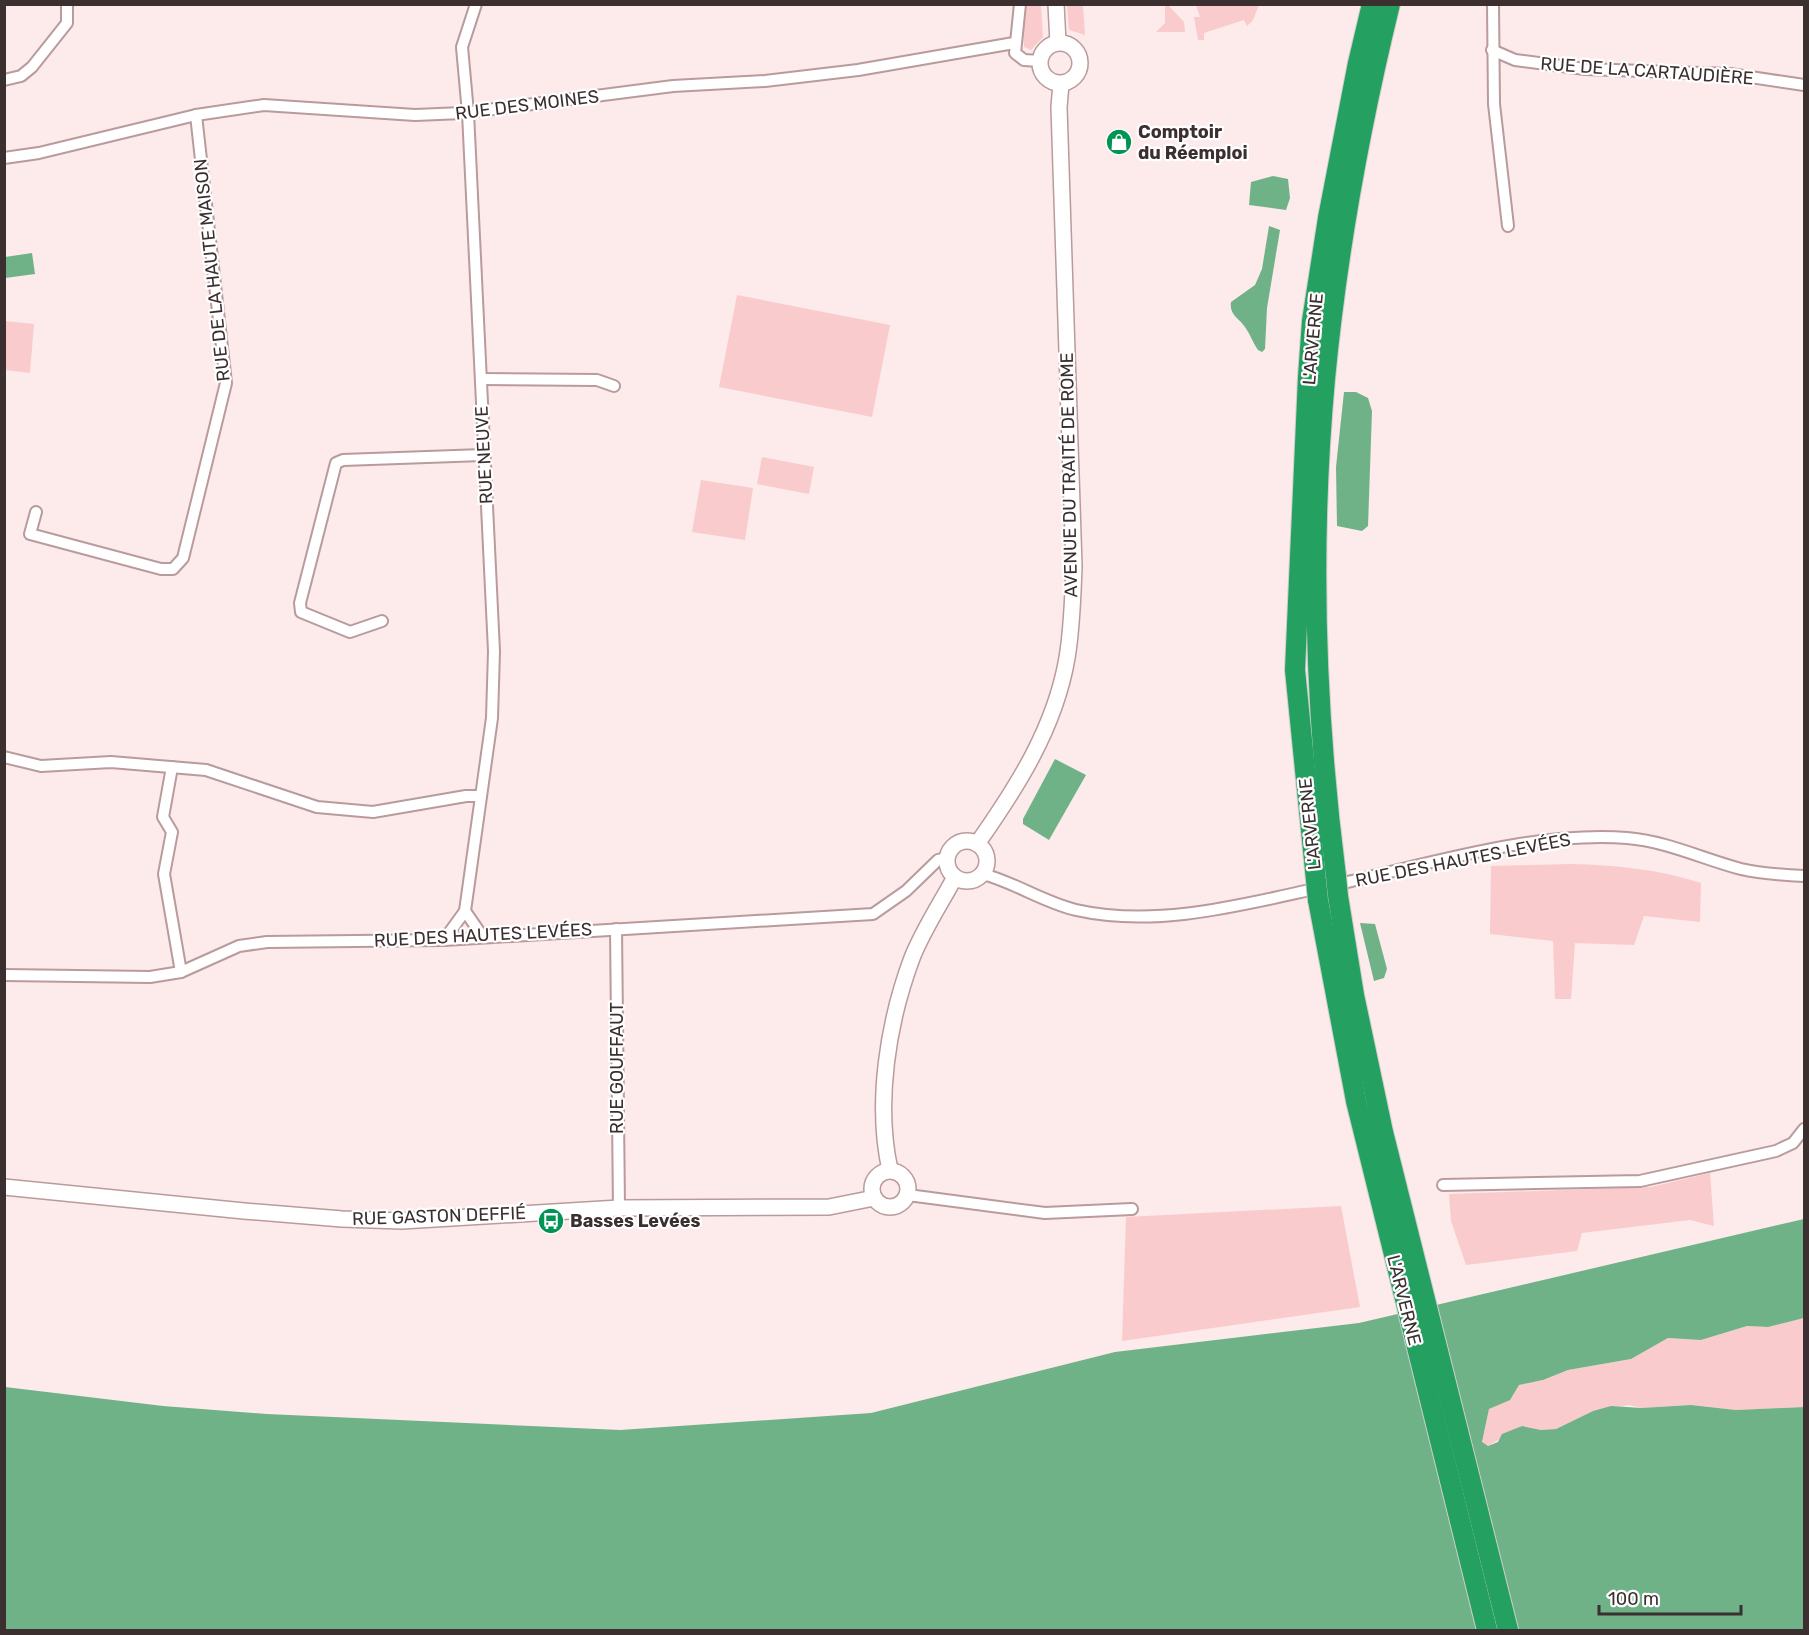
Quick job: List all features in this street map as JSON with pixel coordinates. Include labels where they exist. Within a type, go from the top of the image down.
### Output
[{"type":"highway","name":"L'ARVERNE","points":[[1372,4],[1358,63],[1328,218],[1312,321],[1295,670],[1318,900],[1349,1067],[1396,1268],[1487,1630]]},
{"type":"highway","name":"L'ARVERNE","points":[[1390,4],[1374,68],[1345,221],[1325,379],[1318,525],[1319,676],[1338,896],[1368,1064],[1508,1630]]},
{"type":"main road","points":[[1056,4],[1058,43]]},
{"type":"main road","points":[[1058,43],[1073,47],[1081,60],[1077,75],[1061,84],[1046,77],[1040,62],[1047,48],[1058,43]]},
{"type":"main road","name":"AVENUE DU TRAITÉ DE ROME","points":[[977,844],[1028,766],[1047,726],[1067,659],[1074,554],[1059,107],[1061,84]]},
{"type":"main road","points":[[971,841],[977,844],[987,858],[983,874],[966,881],[955,877],[949,869],[947,858],[953,847],[958,843],[971,841]]},
{"type":"main road","points":[[890,1170],[883,1120],[896,1013],[912,957],[955,877]]},
{"type":"main road","points":[[890,1170],[906,1178],[908,1195],[902,1203],[893,1207],[882,1205],[874,1198],[871,1189],[873,1180],[880,1173],[890,1170]]},
{"type":"main road","name":"RUE GASTON DEFFIÉ","points":[[4,1187],[342,1219],[447,1220],[618,1208],[829,1207],[874,1198]]},
{"type":"street","points":[[4,80],[21,76],[32,67],[67,23],[67,4]]},
{"type":"street","name":"RUE NEUVE","points":[[465,911],[492,718],[494,651],[468,113],[462,47],[476,4]]},
{"type":"street","points":[[1020,4],[1015,53],[1018,57],[1040,62]]},
{"type":"street","points":[[1493,4],[1494,104],[1508,226]]},
{"type":"street","name":"RUE DES MOINES","points":[[4,158],[39,153],[196,115],[264,105],[415,115],[468,113],[652,89],[765,81],[858,70],[1015,41]]},
{"type":"street","name":"RUE DE LA CARTAUDIÈRE","points":[[1492,50],[1515,60],[1585,69],[1730,74],[1804,85]]},
{"type":"street","name":"RUE DE LA HAUTE MAISON","points":[[36,512],[30,534],[161,569],[173,569],[183,558],[226,383],[196,115]]},
{"type":"street","points":[[480,378],[597,380],[614,386]]},
{"type":"street","points":[[382,621],[350,632],[301,612],[300,603],[336,463],[343,460],[483,455]]},
{"type":"street","points":[[4,756],[41,766],[111,762],[206,770],[316,807],[373,812],[466,796],[480,796]]},
{"type":"street","points":[[172,767],[163,817],[172,832],[165,874],[181,972]]},
{"type":"street","name":"RUE DES HAUTES LEVÉES","points":[[983,874],[1009,881],[1044,900],[1077,910],[1135,916],[1192,914],[1476,854],[1566,838],[1628,838],[1682,849],[1754,872],[1804,876]]},
{"type":"street","name":"RUE DES HAUTES LEVÉES","points":[[4,975],[150,977],[181,972],[239,946],[267,942],[444,940],[873,914],[906,891],[938,860],[947,858]]},
{"type":"street","points":[[444,940],[465,911],[483,937]]},
{"type":"street","name":"RUE GOUFFAUT","points":[[616,929],[618,1208]]},
{"type":"street","points":[[1443,1185],[1640,1181],[1776,1151],[1793,1143],[1804,1129]]},
{"type":"street","points":[[908,1195],[1045,1213],[1132,1209]]},
{"type":"shaded area","points":[[1022,5],[1041,5],[1043,37],[1031,50],[1024,47]]},
{"type":"shaded area","points":[[1067,5],[1083,5],[1085,35],[1069,30]]},
{"type":"shaded area","points":[[1168,5],[1184,22],[1185,32],[1156,32],[1165,23],[1165,6]]},
{"type":"shaded area","points":[[1196,5],[1259,5],[1253,20],[1247,26],[1244,20],[1204,33],[1204,40],[1198,40],[1194,17],[1200,17]]},
{"type":"shaded area","points":[[1273,176],[1288,179],[1290,198],[1286,210],[1249,205],[1251,182]]},
{"type":"shaded area","points":[[1269,226],[1280,230],[1267,308],[1265,349],[1262,352],[1258,350],[1245,327],[1233,313],[1231,302],[1255,285],[1262,269]]},
{"type":"shaded area","points":[[32,253],[35,274],[5,278],[5,257]]},
{"type":"shaded area","points":[[737,295],[890,325],[872,417],[719,387]]},
{"type":"shaded area","points":[[5,321],[34,324],[30,373],[5,370]]},
{"type":"shaded area","points":[[1344,392],[1356,392],[1368,398],[1372,411],[1368,526],[1362,531],[1337,526],[1336,467]]},
{"type":"shaded area","points":[[762,457],[814,467],[809,494],[757,484]]},
{"type":"shaded area","points":[[701,480],[753,488],[745,540],[692,532]]},
{"type":"shaded area","points":[[1055,759],[1086,775],[1049,840],[1023,824],[1023,819]]},
{"type":"shaded area","points":[[1570,864],[1636,869],[1668,874],[1701,883],[1700,922],[1644,916],[1634,945],[1575,943],[1571,999],[1555,999],[1553,941],[1490,934],[1491,866]]},
{"type":"shaded area","points":[[1360,923],[1375,924],[1387,969],[1384,978],[1374,981]]},
{"type":"shaded area","points":[[1710,1173],[1714,1226],[1690,1220],[1582,1233],[1577,1251],[1466,1265],[1451,1221],[1449,1194],[1651,1187]]},
{"type":"shaded area","points":[[1341,1206],[1360,1307],[1122,1341],[1126,1217]]},
{"type":"shaded area","points":[[1804,1219],[1804,1318],[1768,1327],[1747,1326],[1701,1340],[1668,1338],[1631,1359],[1568,1370],[1543,1380],[1519,1385],[1510,1400],[1489,1409],[1482,1442],[1488,1446],[1498,1442],[1502,1434],[1522,1426],[1541,1430],[1556,1429],[1593,1411],[1611,1406],[1641,1408],[1691,1405],[1736,1410],[1804,1407],[1804,1630],[5,1630],[5,1387],[163,1406],[267,1414],[620,1430],[871,1413],[1115,1352],[1359,1323]]},
{"type":"shaded area","points":[[1804,1318],[1804,1407],[1736,1410],[1691,1405],[1641,1408],[1629,1405],[1593,1411],[1556,1429],[1541,1430],[1521,1426],[1488,1446],[1482,1443],[1489,1409],[1505,1401],[1519,1385],[1543,1380],[1568,1370],[1631,1359],[1668,1338],[1701,1340],[1747,1326],[1768,1327]]},
{"type":"place","name":"Comptoir du Réemploi","points":[[1119,142]]},
{"type":"place","name":"Basses Levées","points":[[551,1221]]}]
